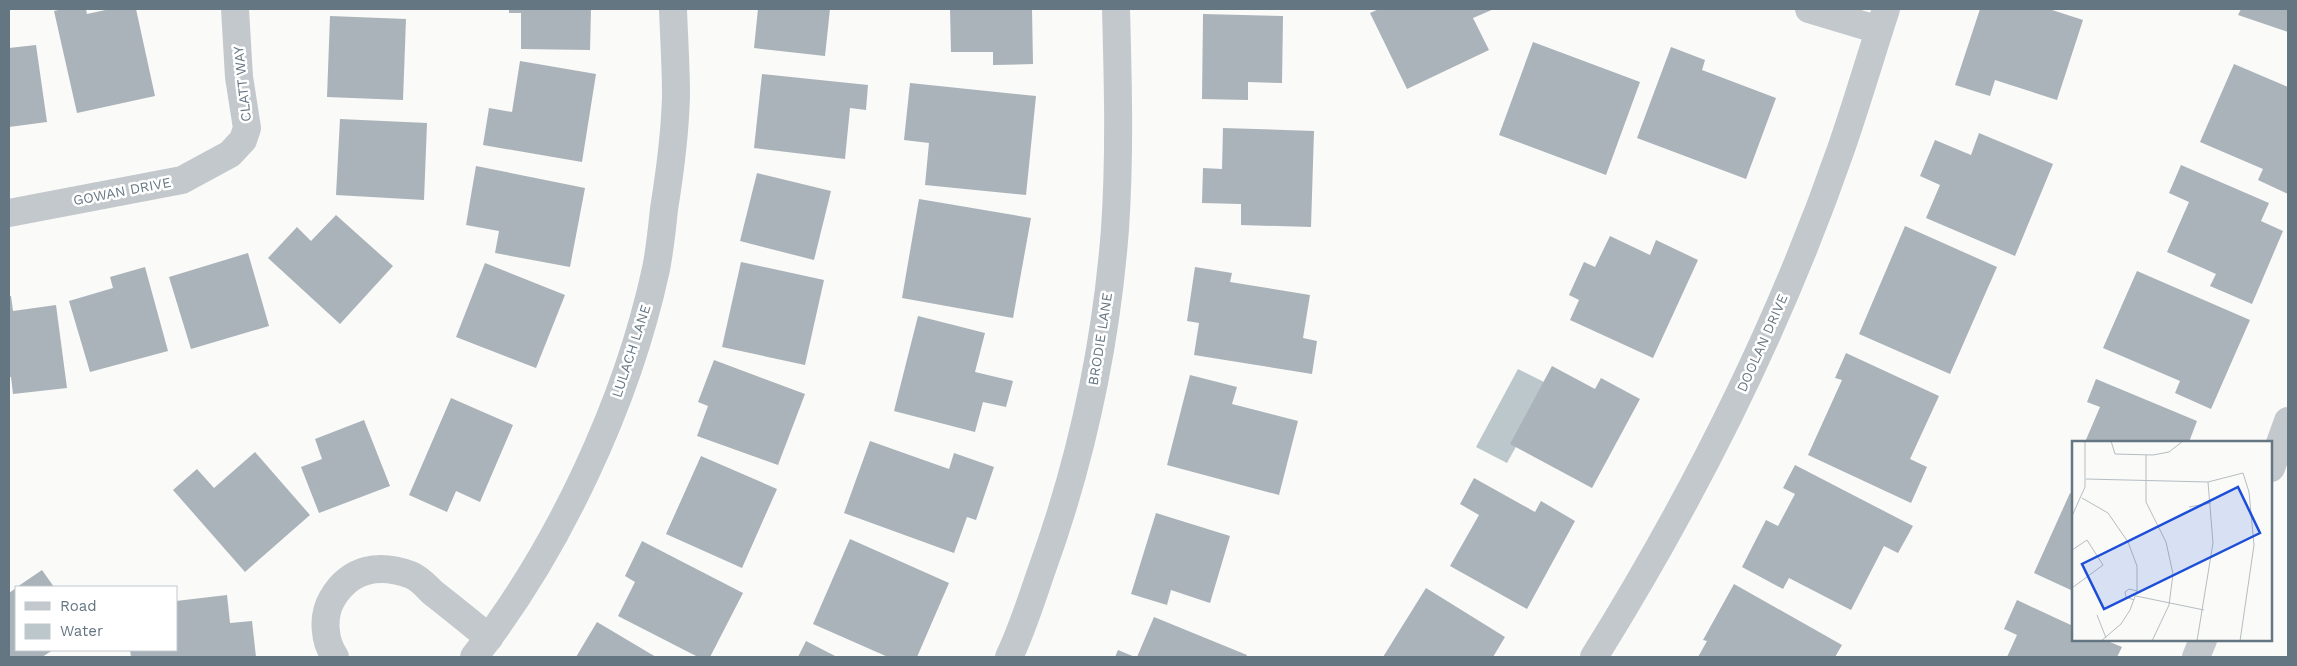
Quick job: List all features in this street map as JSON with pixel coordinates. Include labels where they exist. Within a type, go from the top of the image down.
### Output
[{"type":"street","name":"CLATT WAY","points":[[230,154],[243,140],[247,128],[239,77],[235,9]]},
{"type":"street","name":"LULACH LANE","points":[[481,648],[523,588],[565,514],[605,429],[635,345],[656,269],[669,173],[676,97],[673,9]]},
{"type":"street","name":"BRODIE LANE","points":[[1009,657],[1057,528],[1085,425],[1105,324],[1115,228],[1119,125],[1116,9]]},
{"type":"street","points":[[1810,9],[1882,20]]},
{"type":"street","name":"DOOLAN DRIVE","points":[[1594,657],[1674,521],[1741,388],[1787,286],[1840,150],[1882,20]]},
{"type":"street","name":"GOWAN DRIVE","points":[[9,213],[182,180],[230,154]]},
{"type":"street","points":[[2272,465],[2288,421]]},
{"type":"street","points":[[334,657],[328,648],[325,627],[329,603],[339,586],[357,573],[383,568],[413,576],[481,648]]},
{"type":"street","points":[[2196,657],[2203,641]]},
{"type":"water","points":[[1518,369],[1550,385],[1507,463],[1476,447]]},
{"type":"building","points":[[86,9],[87,14],[110,9],[136,9],[155,96],[77,113],[54,11]]},
{"type":"building","points":[[509,9],[591,9],[590,50],[521,49],[521,13],[509,13]]},
{"type":"building","points":[[758,9],[830,9],[825,56],[754,48]]},
{"type":"building","points":[[950,9],[1032,9],[1033,64],[993,65],[993,52],[951,52]]},
{"type":"building","points":[[1379,9],[1494,9],[1473,18],[1489,50],[1407,89],[1370,13]]},
{"type":"building","points":[[1980,9],[2049,9],[2083,20],[2057,100],[1995,80],[1990,96],[1955,85]]},
{"type":"building","points":[[2241,9],[2288,9],[2288,32],[2238,15]]},
{"type":"building","points":[[1203,14],[1283,16],[1282,83],[1248,82],[1248,100],[1202,99]]},
{"type":"building","points":[[330,16],[406,19],[403,100],[327,97]]},
{"type":"building","points":[[1533,42],[1640,82],[1606,175],[1499,135]]},
{"type":"building","points":[[36,45],[47,122],[9,127],[9,48]]},
{"type":"building","points":[[1671,47],[1705,60],[1702,70],[1776,98],[1746,179],[1637,138]]},
{"type":"building","points":[[520,61],[596,74],[582,162],[483,145],[489,108],[512,112]]},
{"type":"building","points":[[2234,64],[2288,87],[2288,194],[2258,180],[2263,169],[2200,142]]},
{"type":"building","points":[[762,74],[868,85],[866,110],[850,108],[845,159],[754,148]]},
{"type":"building","points":[[910,83],[1036,96],[1026,195],[925,185],[929,143],[904,140]]},
{"type":"building","points":[[340,119],[427,123],[424,200],[336,195]]},
{"type":"building","points":[[1223,128],[1314,131],[1311,227],[1241,225],[1241,204],[1202,203],[1203,168],[1222,169]]},
{"type":"building","points":[[1979,133],[2053,164],[2015,256],[1926,218],[1940,185],[1920,176],[1935,140],[1971,155]]},
{"type":"building","points":[[2181,165],[2269,203],[2261,221],[2283,231],[2252,304],[2210,286],[2216,274],[2167,252],[2189,202],[2169,193]]},
{"type":"building","points":[[476,166],[585,188],[570,267],[495,253],[499,231],[466,225]]},
{"type":"building","points":[[757,173],[831,191],[814,260],[740,241]]},
{"type":"building","points":[[919,199],[1031,218],[1013,318],[902,298]]},
{"type":"building","points":[[336,215],[393,266],[340,324],[268,258],[297,227],[311,241]]},
{"type":"building","points":[[1905,226],[1997,267],[1950,374],[1859,334]]},
{"type":"building","points":[[1610,236],[1650,255],[1656,240],[1698,260],[1653,358],[1570,320],[1579,300],[1569,295],[1584,262],[1595,267]]},
{"type":"building","points":[[248,253],[269,326],[191,349],[169,277]]},
{"type":"building","points":[[741,262],[824,280],[805,365],[722,347]]},
{"type":"building","points":[[485,263],[565,295],[536,368],[456,337]]},
{"type":"building","points":[[145,267],[168,351],[90,372],[69,301],[113,288],[110,277]]},
{"type":"building","points":[[1195,267],[1232,273],[1230,282],[1310,295],[1303,338],[1317,341],[1312,374],[1194,355],[1199,323],[1187,321]]},
{"type":"building","points":[[2137,271],[2250,320],[2211,409],[2175,393],[2180,381],[2103,348]]},
{"type":"building","points":[[9,296],[11,296],[13,311],[56,305],[67,388],[13,394],[11,377],[9,377]]},
{"type":"building","points":[[918,316],[985,333],[975,372],[1013,381],[1006,407],[983,402],[975,432],[894,411]]},
{"type":"building","points":[[1846,353],[1939,396],[1910,459],[1927,467],[1911,503],[1808,455],[1842,380],[1835,378]]},
{"type":"building","points":[[714,360],[805,394],[778,465],[697,436],[708,406],[698,402]]},
{"type":"building","points":[[1552,366],[1595,389],[1601,378],[1640,399],[1592,488],[1510,444]]},
{"type":"building","points":[[1190,375],[1237,387],[1232,404],[1298,421],[1279,495],[1167,465]]},
{"type":"building","points":[[2096,379],[2197,421],[2189,441],[2085,441],[2100,407],[2087,402]]},
{"type":"building","points":[[451,398],[513,425],[480,502],[456,491],[447,512],[409,495]]},
{"type":"building","points":[[364,420],[390,486],[319,513],[301,467],[322,459],[315,439]]},
{"type":"building","points":[[870,441],[949,469],[954,453],[994,467],[976,520],[967,517],[954,553],[844,513]]},
{"type":"building","points":[[255,452],[310,515],[245,572],[173,490],[197,469],[214,488]]},
{"type":"building","points":[[701,456],[777,489],[742,568],[666,534]]},
{"type":"building","points":[[1795,465],[1913,526],[1898,553],[1884,546],[1851,610],[1789,578],[1783,589],[1742,567],[1766,520],[1778,526],[1795,494],[1783,488]]},
{"type":"building","points":[[1474,478],[1535,512],[1541,501],[1575,521],[1527,609],[1450,566],[1479,515],[1460,504]]},
{"type":"building","points":[[2070,493],[2072,494],[2072,591],[2034,573]]},
{"type":"building","points":[[1156,513],[1230,536],[1210,603],[1171,590],[1167,605],[1131,594]]},
{"type":"building","points":[[850,539],[949,583],[917,657],[888,657],[813,624]]},
{"type":"building","points":[[642,541],[743,593],[710,657],[698,657],[618,616],[635,582],[625,576]]},
{"type":"building","points":[[42,570],[53,586],[18,586]]},
{"type":"building","points":[[1734,584],[1842,645],[1835,657],[1698,657],[1707,641],[1703,640]]},
{"type":"building","points":[[1426,588],[1505,637],[1493,657],[1383,657]]},
{"type":"building","points":[[15,589],[15,651],[51,651],[42,657],[9,657],[9,593]]},
{"type":"building","points":[[227,595],[230,623],[252,621],[256,657],[131,657],[130,651],[178,651],[178,601]]},
{"type":"building","points":[[2017,600],[2072,626],[2072,641],[2107,641],[2122,647],[2117,657],[2007,657],[2017,635],[2004,629]]},
{"type":"building","points":[[1154,617],[1247,655],[1246,657],[1137,657]]},
{"type":"building","points":[[597,622],[656,657],[576,657]]},
{"type":"building","points":[[806,641],[837,657],[798,657]]},
{"type":"building","points":[[1118,650],[1135,657],[1115,657]]}]
